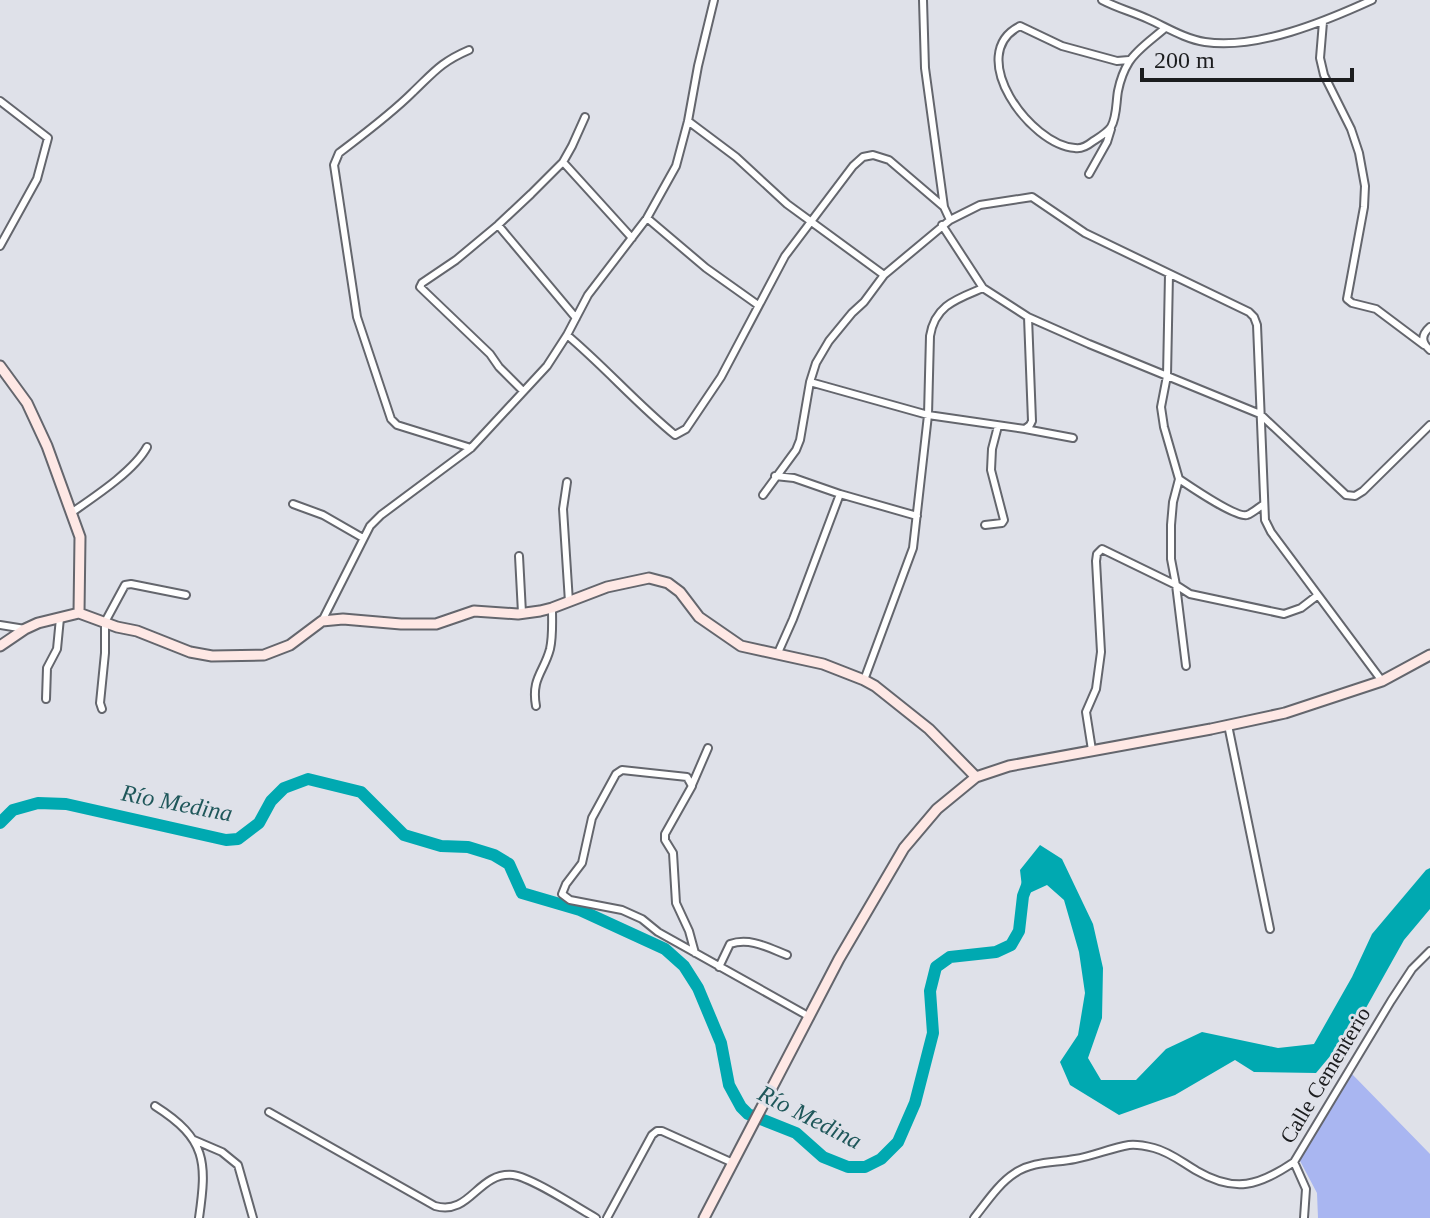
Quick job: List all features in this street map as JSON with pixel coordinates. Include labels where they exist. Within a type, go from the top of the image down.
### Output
[{"type":"street","points":[[0,646],[38,623],[79,613],[190,652],[241,657],[264,655],[290,645],[322,621],[370,526],[471,448],[547,366],[588,295],[647,218],[676,166],[714,0]]},
{"type":"street","points":[[923,0],[925,68],[944,207],[950,220]]},
{"type":"street","points":[[1102,0],[1202,42],[1225,44],[1250,41],[1323,22],[1372,0]]},
{"type":"street","points":[[1323,22],[1320,58],[1324,75],[1351,129],[1365,186],[1347,299],[1376,309],[1430,350]]},
{"type":"street","points":[[1113,125],[1098,139],[1080,148],[1059,144],[1043,135],[1028,122],[1012,98],[997,56],[1005,39],[1020,26],[1062,46],[1117,61],[1129,60]]},
{"type":"street","points":[[1089,174],[1113,125],[1118,88],[1129,60],[1165,28]]},
{"type":"street","points":[[469,50],[448,59],[429,74],[413,93],[339,153],[334,165],[357,317],[391,419],[397,425],[471,448]]},
{"type":"street","points":[[0,101],[48,138],[37,179],[0,246]]},
{"type":"street","points":[[523,391],[490,354],[420,287],[498,225],[563,162],[585,117]]},
{"type":"street","points":[[688,121],[736,157],[787,204],[884,275]]},
{"type":"street","points":[[567,335],[675,435],[686,429],[721,377],[785,256],[863,157],[873,155],[889,160],[944,207]]},
{"type":"street","points":[[563,162],[632,238]]},
{"type":"street","points":[[763,495],[796,450],[816,363],[829,341],[884,275],[950,220],[980,205],[1032,197],[1073,226],[1254,317],[1257,325],[1265,520],[1382,681]]},
{"type":"street","points":[[647,218],[706,268],[758,305]]},
{"type":"street","points":[[498,225],[576,318]]},
{"type":"street","points":[[942,225],[983,288],[1028,317],[1260,414],[1346,495],[1355,496],[1363,491],[1430,425]]},
{"type":"street","points":[[1169,274],[1167,376],[1161,407],[1179,479],[1173,502],[1171,559],[1186,666]]},
{"type":"street","points":[[864,680],[913,548],[928,415],[932,323],[950,302],[983,288]]},
{"type":"street","points":[[1025,429],[1032,421],[1028,317]]},
{"type":"street","points":[[1424,345],[1422,338],[1430,327]]},
{"type":"street","points":[[0,366],[4,377],[27,403],[47,446],[80,537],[79,613]]},
{"type":"street","points":[[810,382],[928,415],[1073,438]]},
{"type":"street","points":[[985,525],[1004,520],[991,470],[998,426]]},
{"type":"street","points":[[71,513],[119,476],[147,447]]},
{"type":"street","points":[[775,476],[794,478],[917,516]]},
{"type":"street","points":[[1179,479],[1212,501],[1241,515],[1251,514],[1264,504]]},
{"type":"street","points":[[567,482],[563,509],[569,602]]},
{"type":"street","points":[[777,655],[840,494]]},
{"type":"street","points":[[293,504],[323,515],[363,538]]},
{"type":"street","points":[[1092,750],[1086,712],[1096,689],[1101,652],[1096,561],[1102,549],[1190,594],[1284,614],[1301,608],[1318,595]]},
{"type":"street","points":[[519,556],[522,613]]},
{"type":"street","points":[[322,621],[343,619],[436,624],[474,611],[522,613],[552,608],[607,587],[649,578],[668,583],[680,592],[699,617],[741,646],[823,664],[875,686],[929,729],[976,777]]},
{"type":"street","points":[[102,709],[105,622],[125,585],[186,595]]},
{"type":"street","points":[[536,706],[536,679],[549,653],[552,638],[552,608]]},
{"type":"street","points":[[46,699],[47,668],[57,649],[60,618]]},
{"type":"street","points":[[0,625],[25,629]]},
{"type":"street","points":[[704,1218],[839,959],[904,848],[937,809],[976,777],[1009,766],[1285,713],[1382,681],[1430,655]]},
{"type":"street","points":[[1228,725],[1270,929]]},
{"type":"street","points":[[695,953],[676,903],[673,853],[665,834],[692,786],[708,748]]},
{"type":"street","points":[[692,786],[687,777],[622,770],[616,774],[592,818],[582,863],[562,894],[570,900],[622,910],[642,919],[658,932],[810,1017]]},
{"type":"street","points":[[719,967],[730,944],[738,941],[756,943],[787,955]]},
{"type":"street","name":"Calle Cementerio","points":[[974,1218],[1007,1179],[1027,1167],[1076,1159],[1129,1145],[1157,1148],[1228,1185],[1258,1182],[1275,1175],[1294,1162],[1391,1001],[1412,969],[1430,951]]},
{"type":"street","points":[[155,1106],[172,1117],[194,1140],[200,1152],[204,1179],[199,1218]]},
{"type":"street","points":[[269,1112],[435,1206],[447,1208],[460,1205],[489,1180],[512,1175],[596,1218]]},
{"type":"street","points":[[607,1218],[657,1131],[733,1163]]},
{"type":"street","points":[[194,1140],[222,1152],[238,1165],[253,1218]]},
{"type":"street","points":[[1294,1162],[1306,1189],[1304,1218]]},
{"type":"shaded area","points":[[1040,845],[1062,859],[1093,924],[1103,968],[1102,1018],[1088,1058],[1101,1080],[1136,1080],[1166,1049],[1202,1032],[1278,1048],[1314,1044],[1372,934],[1430,868],[1430,909],[1404,940],[1357,1024],[1316,1073],[1254,1072],[1235,1060],[1175,1095],[1119,1115],[1070,1085],[1060,1062],[1078,1035],[1085,993],[1079,952],[1064,900],[1047,885],[1023,896],[1020,870]]},
{"type":"shaded area","points":[[1351,1073],[1430,1154],[1430,1218],[1318,1218],[1317,1193],[1299,1159]]},
{"type":"waterway","name":"Río Medina","points":[[0,823],[13,810],[38,803],[66,804],[226,840],[238,839],[259,823],[271,801],[284,788],[308,779],[361,792],[404,835],[441,846],[468,847],[494,855],[509,864],[522,893],[580,910],[665,949],[684,966],[698,988],[721,1043],[729,1085],[741,1107],[748,1114],[796,1133],[823,1157],[848,1167],[865,1167],[881,1159],[898,1142],[915,1103],[933,1033],[930,991],[936,967],[950,957],[996,952],[1011,945],[1019,931],[1023,896],[1028,883]]}]
